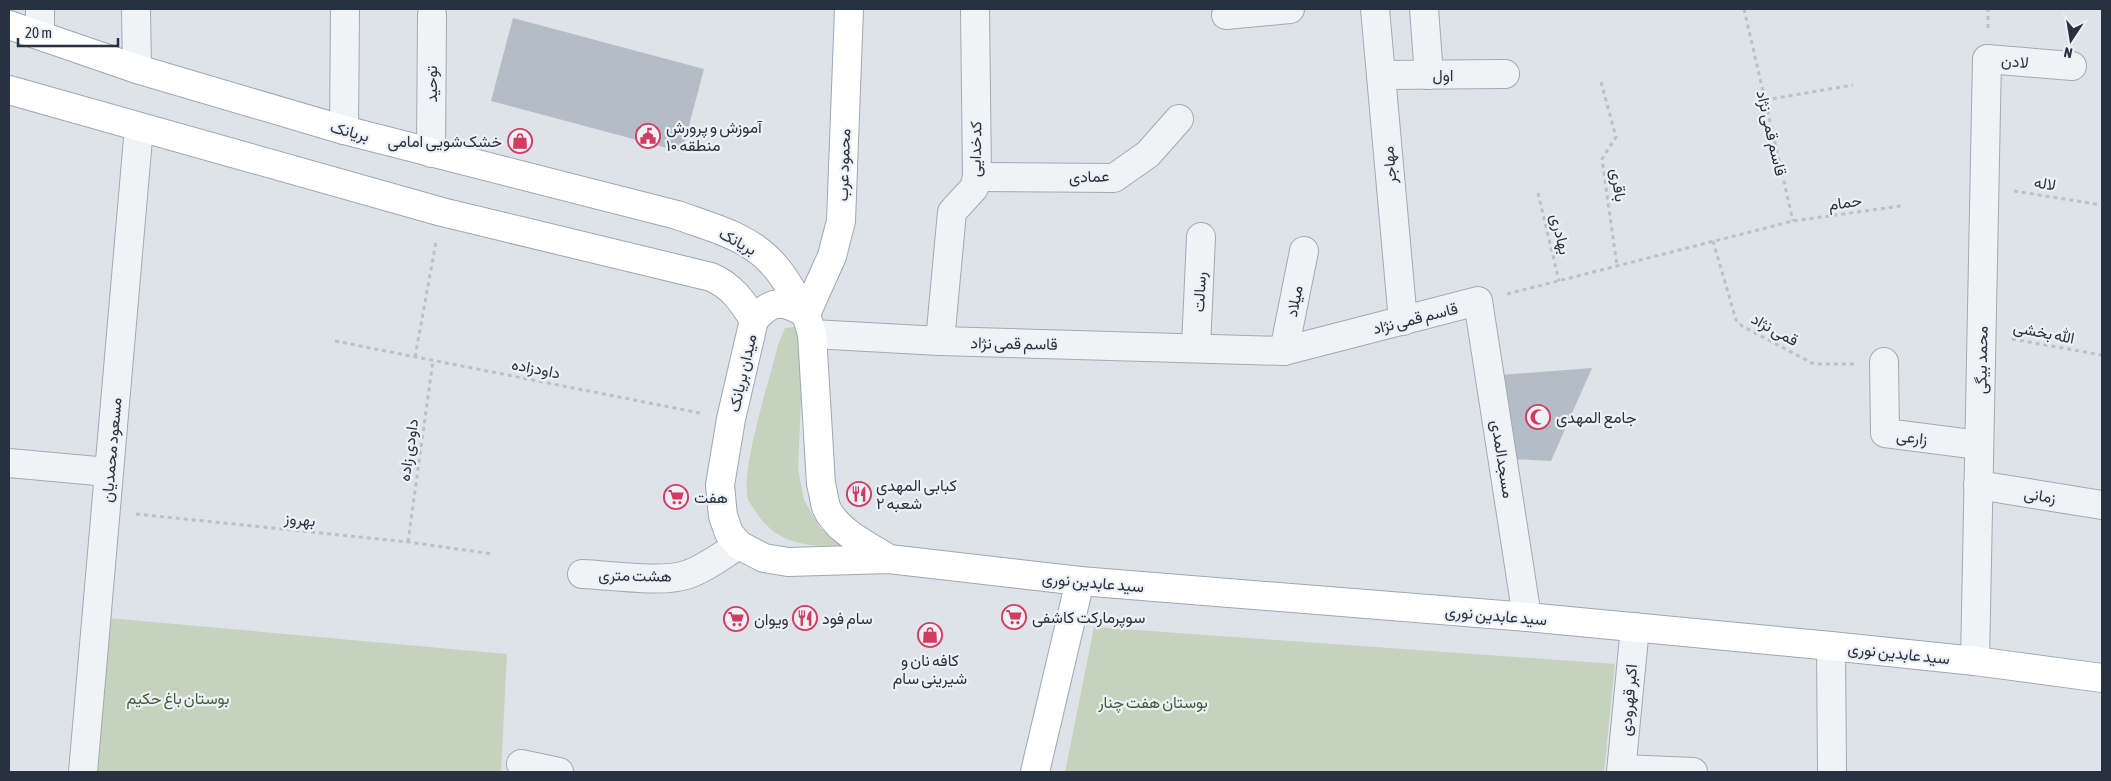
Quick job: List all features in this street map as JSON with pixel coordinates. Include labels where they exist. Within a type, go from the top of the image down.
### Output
[{"type":"main road","name":"محمود عرب","points":[[809,324],[832,256],[841,221],[850,9]]},
{"type":"main road","name":"بریانک","points":[[9,25],[40,22],[137,68],[344,130],[677,215],[728,233],[756,248],[772,262],[809,324]]},
{"type":"main road","points":[[9,90],[442,212],[711,277],[734,291],[754,320]]},
{"type":"main road","name":"میدان بریانک","points":[[739,545],[729,533],[723,516],[720,485],[754,320],[761,312],[774,304],[791,304],[809,324]]},
{"type":"main road","points":[[809,324],[821,484],[826,508],[835,522],[889,559]]},
{"type":"main road","points":[[739,545],[764,558],[788,562],[889,559]]},
{"type":"main road","name":"سید عابدین نوری","points":[[889,559],[1080,581],[1527,617],[1831,646],[1974,661],[2102,678]]},
{"type":"main road","points":[[1035,772],[1080,581]]},
{"type":"street","points":[[136,9],[137,68]]},
{"type":"street","points":[[344,130],[345,9]]},
{"type":"street","name":"کدخدایی","points":[[940,341],[952,212],[974,188],[977,177],[975,9]]},
{"type":"street","points":[[1226,15],[1290,9]]},
{"type":"street","name":"مهاجر","points":[[1375,9],[1403,321]]},
{"type":"street","points":[[1424,9],[1429,75]]},
{"type":"street","name":"توحید","points":[[431,153],[432,15]]},
{"type":"street","name":"لادن","points":[[1987,59],[2072,66]]},
{"type":"street","name":"محمد بیگی","points":[[1974,661],[1987,59]]},
{"type":"street","name":"اول","points":[[1381,75],[1504,74]]},
{"type":"street","name":"عمادی","points":[[977,177],[1114,178],[1148,154],[1180,119]]},
{"type":"street","name":"مسعود محمدیان","points":[[83,772],[139,127]]},
{"type":"street","name":"رسالت","points":[[1196,347],[1201,237]]},
{"type":"street","name":"میلاد","points":[[1284,351],[1304,251]]},
{"type":"street","name":"قاسم قمی نژاد","points":[[809,324],[940,341],[1284,351],[1478,302]]},
{"type":"street","name":"مسجدالمدی","points":[[1478,302],[1527,617]]},
{"type":"street","name":"زارعی","points":[[1884,362],[1886,433],[1979,445]]},
{"type":"street","points":[[9,462],[108,472]]},
{"type":"street","name":"زمانی","points":[[1978,485],[2102,505]]},
{"type":"street","name":"هشت متری","points":[[582,574],[666,578],[684,576],[700,569],[739,545]]},
{"type":"street","name":"اکبر قهرودی","points":[[1621,770],[1635,627]]},
{"type":"street","points":[[1831,646],[1832,772]]},
{"type":"street","points":[[521,764],[559,772]]},
{"type":"street","points":[[1621,770],[1693,772]]},
{"type":"path","name":"قاسم قمی نژاد","points":[[1478,302],[1793,221],[1744,9]]},
{"type":"path","name":"باقری","points":[[1602,82],[1616,137],[1602,159],[1618,266]]},
{"type":"path","points":[[1765,100],[1853,85]]},
{"type":"path","name":"لاله","points":[[1984,186],[2102,205]]},
{"type":"path","name":"بهادری","points":[[1538,193],[1559,281]]},
{"type":"path","name":"حمام","points":[[1793,221],[1901,206]]},
{"type":"path","points":[[415,357],[442,212]]},
{"type":"path","name":"قمی نژاد","points":[[1713,241],[1736,320],[1742,326],[1814,364],[1884,362]]},
{"type":"path","name":"الله بخشی","points":[[1981,333],[2102,355]]},
{"type":"path","name":"داودزاده","points":[[335,341],[732,420]]},
{"type":"path","name":"داودی زاده","points":[[408,542],[432,360]]},
{"type":"path","name":"بهروز","points":[[105,511],[408,542],[493,554]]},
{"type":"green space","points":[[795,327],[804,332],[798,469],[804,500],[820,528],[843,546],[817,546],[783,537],[764,523],[748,499],[748,467],[752,446],[778,345],[785,328]]},
{"type":"green space","name":"بوستان باغ حکیم","points":[[108,618],[507,654],[501,772],[98,772]]},
{"type":"green space","name":"بوستان هفت چنار","points":[[1094,627],[1615,664],[1604,772],[1065,772]]},
{"type":"building","points":[[513,18],[704,69],[682,152],[491,101]]},
{"type":"building","name":"جامع المهدی","points":[[1592,368],[1551,461],[1512,459],[1501,375]]},
{"type":"place","name":"آموزش و پرورش منطقه ۱۰","points":[[648,136]]},
{"type":"place","name":"خشک‌شویی امامی","points":[[520,141]]},
{"type":"place","name":"جامع المهدی","points":[[1538,417]]},
{"type":"place","name":"کبابی المهدی شعبه ۲","points":[[859,494]]},
{"type":"place","name":"هفت","points":[[676,497]]},
{"type":"place","name":"سوپرمارکت کاشفی","points":[[1014,617]]},
{"type":"place","name":"سام فود","points":[[805,618]]},
{"type":"place","name":"ویوان","points":[[736,619]]},
{"type":"place","name":"کافه نان و شیرینی سام","points":[[930,635]]}]
